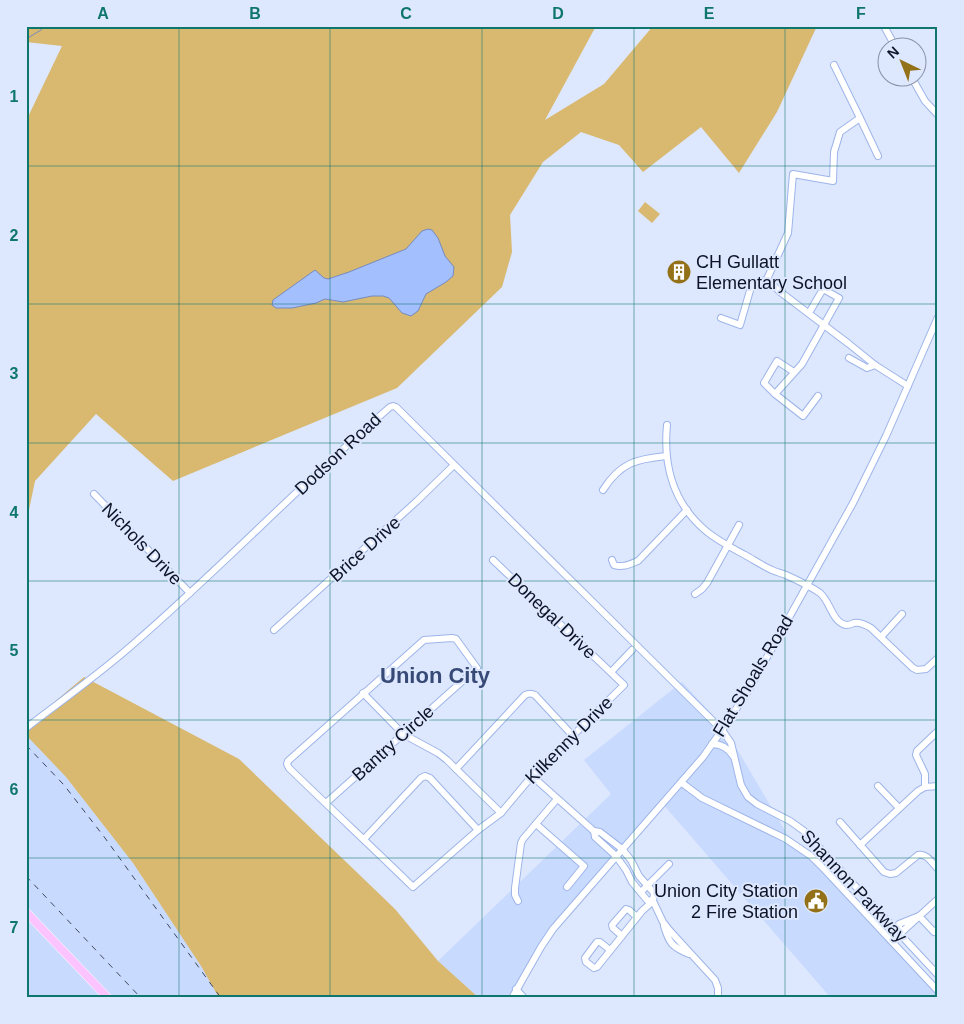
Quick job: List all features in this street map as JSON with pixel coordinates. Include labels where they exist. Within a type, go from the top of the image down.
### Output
[{"type":"main road","points":[[26,912],[108,998]]},
{"type":"street","points":[[884,26],[891,38]]},
{"type":"street","points":[[834,65],[878,156]]},
{"type":"street","points":[[918,88],[925,101],[938,115]]},
{"type":"street","points":[[721,318],[740,325],[752,287],[766,279],[788,233],[793,174],[833,181],[834,152],[840,132],[860,118]]},
{"type":"street","points":[[766,279],[875,365],[908,386]]},
{"type":"street","points":[[776,394],[802,364],[839,298],[823,289],[809,313]]},
{"type":"street","name":"Flat Shoals Road","points":[[512,998],[553,929],[682,783],[712,744],[748,691],[872,466],[938,317]]},
{"type":"street","points":[[849,358],[867,368],[875,365]]},
{"type":"street","points":[[794,372],[777,361],[764,384],[803,416],[818,396]]},
{"type":"street","name":"Dodson Road","points":[[26,728],[130,647],[291,499],[348,443],[393,406],[722,730]]},
{"type":"street","points":[[666,425],[666,456],[674,486],[687,510],[705,530],[774,571],[821,594],[840,622],[846,625],[865,624],[872,628],[913,668],[917,670],[926,669],[938,658]]},
{"type":"street","points":[[603,490],[614,475],[629,464],[645,458],[666,456]]},
{"type":"street","name":"Brice Drive","points":[[274,630],[417,502],[454,465]]},
{"type":"street","name":"Nichols Drive","points":[[94,494],[190,592]]},
{"type":"street","points":[[612,560],[614,565],[619,566],[629,565],[638,561],[687,510]]},
{"type":"street","points":[[695,594],[707,583],[739,525]]},
{"type":"street","name":"Donegal Drive","points":[[493,560],[611,672]]},
{"type":"street","points":[[881,637],[902,614]]},
{"type":"street","name":"Bantry Circle","points":[[452,638],[456,640],[477,668],[326,803],[289,768],[288,761],[363,693],[424,640],[452,638]]},
{"type":"street","name":"Kilkenny Drive","points":[[364,839],[413,887],[478,830],[501,813],[532,776],[624,685],[611,672],[632,650]]},
{"type":"street","points":[[363,693],[403,734],[438,753],[456,768],[501,813]]},
{"type":"street","points":[[456,768],[528,693],[532,693],[573,736]]},
{"type":"street","name":"Shannon Parkway","points":[[722,730],[731,743],[741,785],[748,797],[804,831],[938,976]]},
{"type":"street","points":[[925,787],[925,774],[916,755],[938,731]]},
{"type":"street","points":[[712,744],[725,747],[736,759]]},
{"type":"street","points":[[326,803],[364,839],[425,776],[430,778],[478,830]]},
{"type":"street","points":[[532,776],[594,831],[595,837],[622,849],[631,860],[639,876],[654,893],[653,900],[663,922],[715,980],[718,988],[718,998]]},
{"type":"street","name":"Shannon Parkway","points":[[682,783],[702,798],[778,834],[811,856],[938,991]]},
{"type":"street","points":[[878,786],[899,808]]},
{"type":"street","points":[[860,845],[918,791],[925,787],[938,786]]},
{"type":"street","points":[[518,902],[515,888],[522,839],[557,798]]},
{"type":"street","points":[[840,822],[884,872],[890,874],[896,872],[921,854],[924,854],[938,869]]},
{"type":"street","points":[[536,824],[584,866],[567,886]]},
{"type":"street","points":[[608,843],[632,882],[647,900],[653,900]]},
{"type":"street","points":[[640,892],[670,864]]},
{"type":"street","points":[[938,899],[919,916],[934,932],[938,929]]},
{"type":"street","points":[[610,950],[653,900]]},
{"type":"street","points":[[622,936],[613,928],[612,924],[626,909],[637,917]]},
{"type":"street","points":[[516,989],[524,998]]},
{"type":"shaded area","points":[[26,26],[596,26],[545,120],[604,84],[653,26],[817,26],[777,112],[739,173],[701,127],[643,172],[619,145],[581,132],[543,162],[510,215],[512,252],[502,287],[397,388],[173,481],[96,414],[35,481],[26,524],[26,121],[62,46],[26,42]]},
{"type":"shaded area","points":[[645,202],[660,214],[652,223],[638,211]]},
{"type":"shaded area","points":[[84,677],[239,759],[395,909],[438,961],[479,998],[219,998],[201,966],[133,863],[66,777],[26,735],[26,726]]},
{"type":"shaded area","points":[[682,682],[724,727],[787,834],[880,923],[938,987],[938,998],[831,998],[662,803],[552,929],[510,998],[479,998],[438,961],[611,794],[584,760]]},
{"type":"shaded area","points":[[26,735],[66,777],[133,863],[201,966],[219,998],[26,998]]},
{"type":"water","points":[[432,230],[438,238],[445,256],[454,267],[453,276],[426,294],[418,311],[411,316],[402,313],[389,298],[383,296],[372,296],[343,302],[325,299],[292,308],[276,308],[272,305],[273,300],[315,270],[328,279],[349,272],[406,249],[422,231]]},
{"type":"waterway","points":[[26,39],[41,30],[43,26]]},
{"type":"railway","points":[[26,745],[64,785],[105,838],[221,998]]},
{"type":"railway","points":[[26,876],[141,998]]},
{"type":"place","name":"CH Gullatt Elementary School","points":[[679,272]]},
{"type":"place","name":"Union City Station 2 Fire Station","points":[[816,901]]},
{"type":"district","name":"Union City","points":[[435,675]]}]
